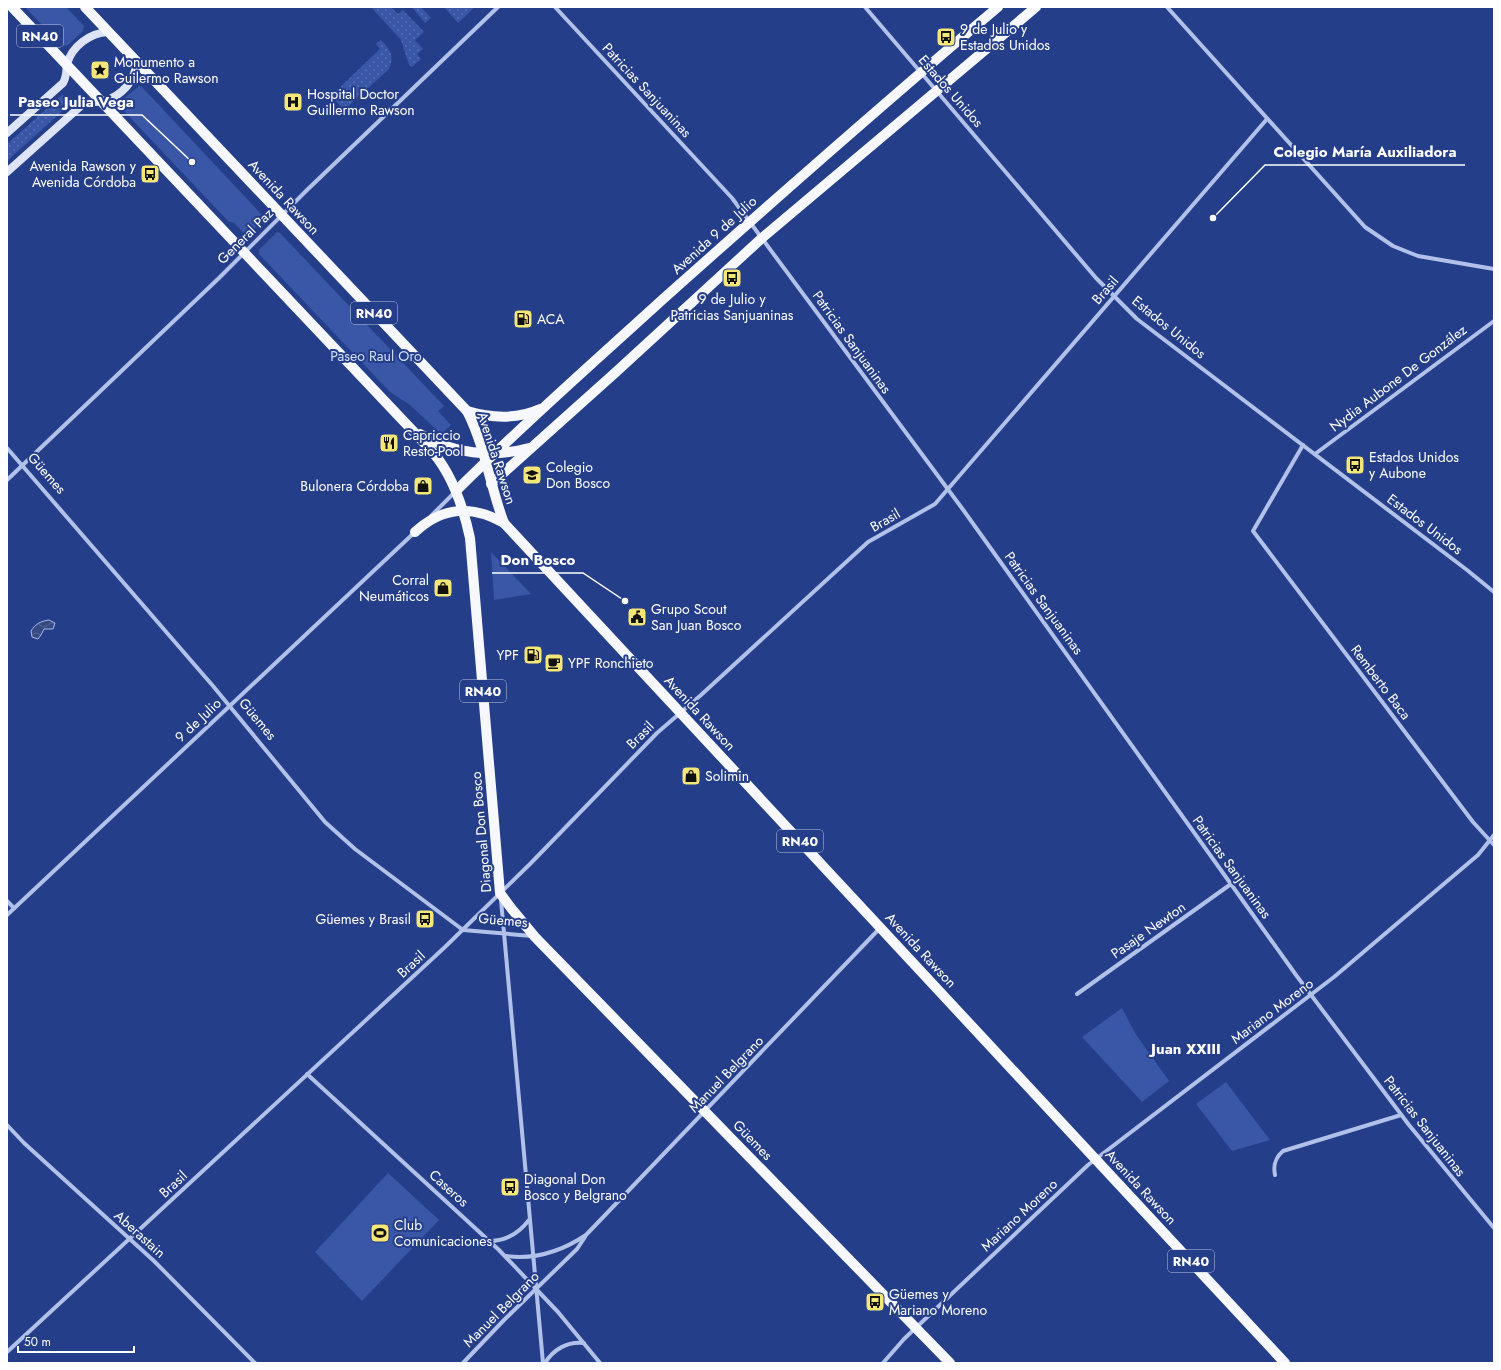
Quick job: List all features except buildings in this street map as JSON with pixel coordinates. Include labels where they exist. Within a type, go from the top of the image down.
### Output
[{"type":"main road","name":"RN40","points":[[12,7],[436,455],[456,491]]},
{"type":"main road","name":"Avenida Rawson","points":[[85,7],[467,411],[478,435],[491,484],[504,523],[1281,1360]]},
{"type":"main road","name":"Avenida 9 de Julio","points":[[494,454],[750,221],[998,7]]},
{"type":"main road","points":[[491,484],[762,238],[1036,7]]},
{"type":"main road","points":[[7,133],[63,83],[67,73],[67,65],[74,51],[84,41],[97,34],[108,32]]},
{"type":"main road","points":[[7,172],[83,104],[111,98],[123,90],[132,78],[136,62]]},
{"type":"main road","points":[[467,411],[490,417],[513,416],[535,411],[547,405]]},
{"type":"main road","points":[[407,424],[421,435],[442,445],[484,458]]},
{"type":"main road","points":[[456,491],[484,458],[494,454],[532,447]]},
{"type":"main road","name":"Diagonal Don Bosco","points":[[456,491],[463,510],[471,554],[500,893]]},
{"type":"main road","points":[[415,532],[429,520],[437,516],[463,510],[471,510],[488,515],[504,523]]},
{"type":"main road","name":"Güemes","points":[[500,893],[535,937],[950,1363]]},
{"type":"street","name":"General Paz","points":[[7,480],[244,252],[306,190],[498,7]]},
{"type":"street","name":"Patricias Sanjuaninas","points":[[555,7],[732,198],[750,221],[948,490],[1311,995],[1401,1115],[1494,1228]]},
{"type":"street","name":"Estados Unidos","points":[[865,7],[1096,278],[1137,319],[1494,592]]},
{"type":"street","points":[[1167,7],[1365,227],[1393,246],[1418,256],[1494,269]]},
{"type":"street","name":"Brasil","points":[[7,1352],[463,930],[657,732],[681,713],[868,542],[935,504],[1267,119]]},
{"type":"street","name":"Nydia Aubone De González","points":[[1315,454],[1494,320]]},
{"type":"street","name":"Remberto Baca","points":[[1303,445],[1253,531],[1473,822],[1494,845]]},
{"type":"street","name":"Güemes","points":[[7,448],[230,706],[326,822],[355,849],[463,930],[535,937]]},
{"type":"street","name":"9 de Julio","points":[[7,915],[415,532],[456,491]]},
{"type":"street","name":"Mariano Moreno","points":[[883,1363],[916,1327],[1088,1165],[1334,977],[1478,855],[1494,835]]},
{"type":"street","name":"Pasaje Newton","points":[[1077,994],[1231,884]]},
{"type":"street","name":"Diagonal Don Bosco","points":[[500,893],[505,934],[529,1219],[544,1363]]},
{"type":"street","points":[[7,901],[14,908]]},
{"type":"street","name":"Manuel Belgrano","points":[[463,1363],[504,1320],[577,1249],[586,1235],[881,928]]},
{"type":"street","name":"Caseros","points":[[307,1074],[506,1256],[558,1312],[600,1363]]},
{"type":"street","points":[[1275,1176],[1274,1164],[1276,1159],[1284,1151],[1401,1115]]},
{"type":"street","name":"Aberastain","points":[[7,1125],[24,1143],[154,1261],[255,1363]]},
{"type":"street","points":[[490,1241],[511,1237],[521,1229],[529,1219]]},
{"type":"street","name":"Manuel Belgrano","points":[[506,1256],[533,1256],[546,1254],[562,1248],[586,1235]]},
{"type":"street","points":[[544,1363],[548,1357],[559,1348],[573,1343],[584,1343]]},
{"type":"green space","points":[[25,7],[66,7],[84,26],[83,31],[68,45],[62,46]]},
{"type":"green space","points":[[371,7],[391,7],[398,14],[403,10],[424,32],[415,40],[423,49],[417,54],[421,59],[412,67],[409,65],[401,40]]},
{"type":"green space","points":[[412,7],[421,7],[431,18],[425,23]]},
{"type":"green space","points":[[444,7],[475,7],[458,23]]},
{"type":"green space","points":[[381,40],[391,53],[392,60],[389,69],[344,110],[331,96],[380,49],[376,44]]},
{"type":"green space","points":[[139,86],[142,87],[263,216],[263,219],[248,235],[246,235],[234,223],[228,221],[122,109],[120,105],[121,101]]},
{"type":"green space","points":[[62,95],[69,98],[70,104],[7,161],[7,144]]},
{"type":"green space","name":"Paseo Raul Oro","points":[[277,232],[280,233],[444,406],[438,411],[451,425],[441,434],[410,405],[390,392],[259,254],[259,250]]},
{"type":"green space","points":[[491,552],[531,594],[494,600]]},
{"type":"green space","points":[[1122,1008],[1135,1033],[1169,1081],[1142,1102],[1082,1037]]},
{"type":"green space","points":[[1226,1082],[1270,1140],[1232,1151],[1196,1104]]},
{"type":"green space","name":"Club Comunicaciones","points":[[388,1173],[439,1220],[362,1301],[315,1252]]},
{"type":"water","points":[[49,620],[55,623],[53,629],[44,629],[38,639],[32,637],[31,631],[34,626]]},
{"type":"place","name":"9 de Julio y Estados Unidos","points":[[946,37]]},
{"type":"place","name":"Monumento a Guilermo Rawson","points":[[100,70]]},
{"type":"place","name":"Hospital Doctor Guillermo Rawson","points":[[293,102]]},
{"type":"place","name":"Paseo Julia Vega","points":[[192,162]]},
{"type":"place","name":"Avenida Rawson y Avenida Córdoba","points":[[150,174]]},
{"type":"place","name":"Colegio María Auxiliadora","points":[[1213,218]]},
{"type":"place","name":"9 de Julio y Patricias Sanjuaninas","points":[[732,278]]},
{"type":"place","name":"ACA","points":[[523,319]]},
{"type":"place","name":"Capriccio Resto-Pool","points":[[389,443]]},
{"type":"place","name":"Estados Unidos y Aubone","points":[[1355,465]]},
{"type":"place","name":"Colegio Don Bosco","points":[[532,475]]},
{"type":"place","name":"Bulonera Córdoba","points":[[423,486]]},
{"type":"place","name":"Corral Neumáticos","points":[[443,588]]},
{"type":"place","name":"Don Bosco","points":[[625,601]]},
{"type":"place","name":"Grupo Scout San Juan Bosco","points":[[637,617]]},
{"type":"place","name":"YPF","points":[[533,655]]},
{"type":"place","name":"YPF Ronchieto","points":[[554,663]]},
{"type":"place","name":"Solimin","points":[[691,776]]},
{"type":"place","name":"Güemes y Brasil","points":[[425,919]]},
{"type":"place","name":"Diagonal Don Bosco y Belgrano","points":[[510,1187]]},
{"type":"place","name":"Club Comunicaciones","points":[[380,1233]]},
{"type":"place","name":"Güemes y Mariano Moreno","points":[[875,1302]]},
{"type":"district","name":"Juan XXIII","points":[[1186,1049]]}]
